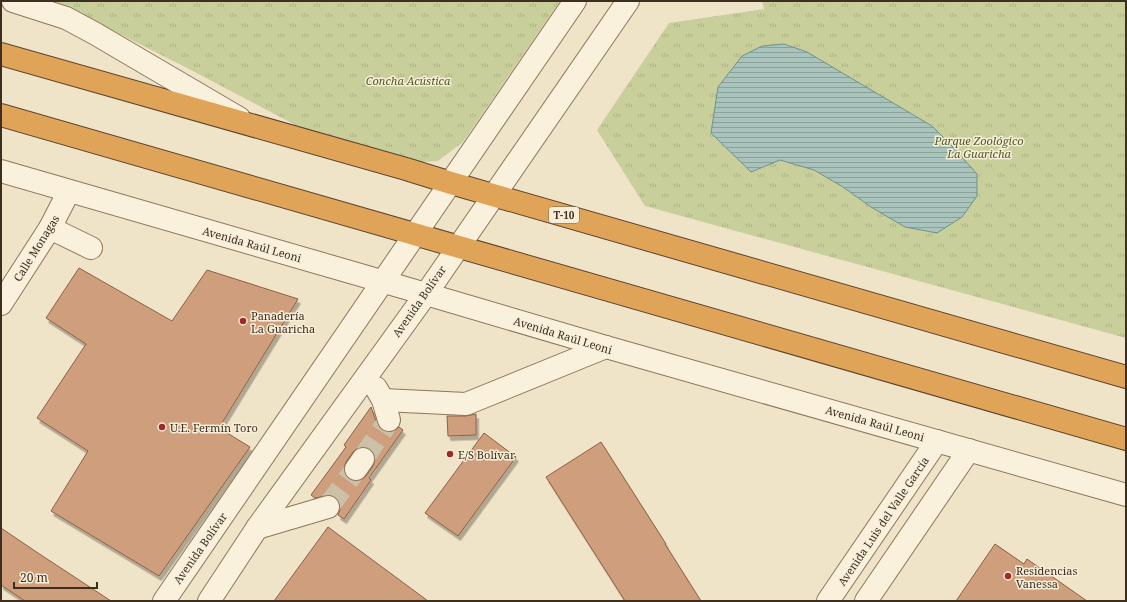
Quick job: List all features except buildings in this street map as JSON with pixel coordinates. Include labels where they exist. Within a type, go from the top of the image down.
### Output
[{"type":"highway","name":"T-10","points":[[1,54],[252,126],[406,168],[451,183],[1126,377]]},
{"type":"highway","points":[[1,115],[1126,438]]},
{"type":"street","points":[[13,1],[66,18],[252,126]]},
{"type":"street","name":"Avenida Bolívar","points":[[164,601],[384,282],[575,1]]},
{"type":"street","name":"Avenida Bolívar","points":[[209,601],[257,528],[426,294],[628,1]]},
{"type":"street","name":"Avenida Raúl Leoni","points":[[1,171],[606,347],[1126,495]]},
{"type":"street","name":"Calle Monagas","points":[[1,304],[50,228],[69,191]]},
{"type":"street","points":[[50,228],[91,248]]},
{"type":"street","points":[[368,373],[386,410],[466,404],[606,347]]},
{"type":"street","name":"Avenida Luis del Valle García","points":[[828,601],[937,441]]},
{"type":"street","points":[[866,601],[969,450]]},
{"type":"street","points":[[257,528],[328,507]]},
{"type":"green space","name":"Concha Acústica","points":[[54,1],[560,1],[463,142],[438,161],[407,163],[305,130],[187,68]]},
{"type":"green space","name":"Parque Zoológico La Guaricha","points":[[762,1],[1126,1],[1126,338],[645,206],[597,130],[669,23],[764,9]]},
{"type":"water","points":[[784,44],[807,52],[932,126],[977,174],[977,196],[962,217],[937,233],[905,227],[814,170],[780,160],[751,172],[711,133],[718,87],[742,56],[762,46]]},
{"type":"tunnel","points":[[363,459],[389,420]]},
{"type":"tunnel","points":[[328,507],[356,469]]},
{"type":"place","name":"Panadería La Guaricha","points":[[243,321]]},
{"type":"place","name":"U.E. Fermín Toro","points":[[162,427]]},
{"type":"place","name":"E/S Bolívar","points":[[450,454]]},
{"type":"place","name":"Residencias Vanessa","points":[[1008,576]]}]
